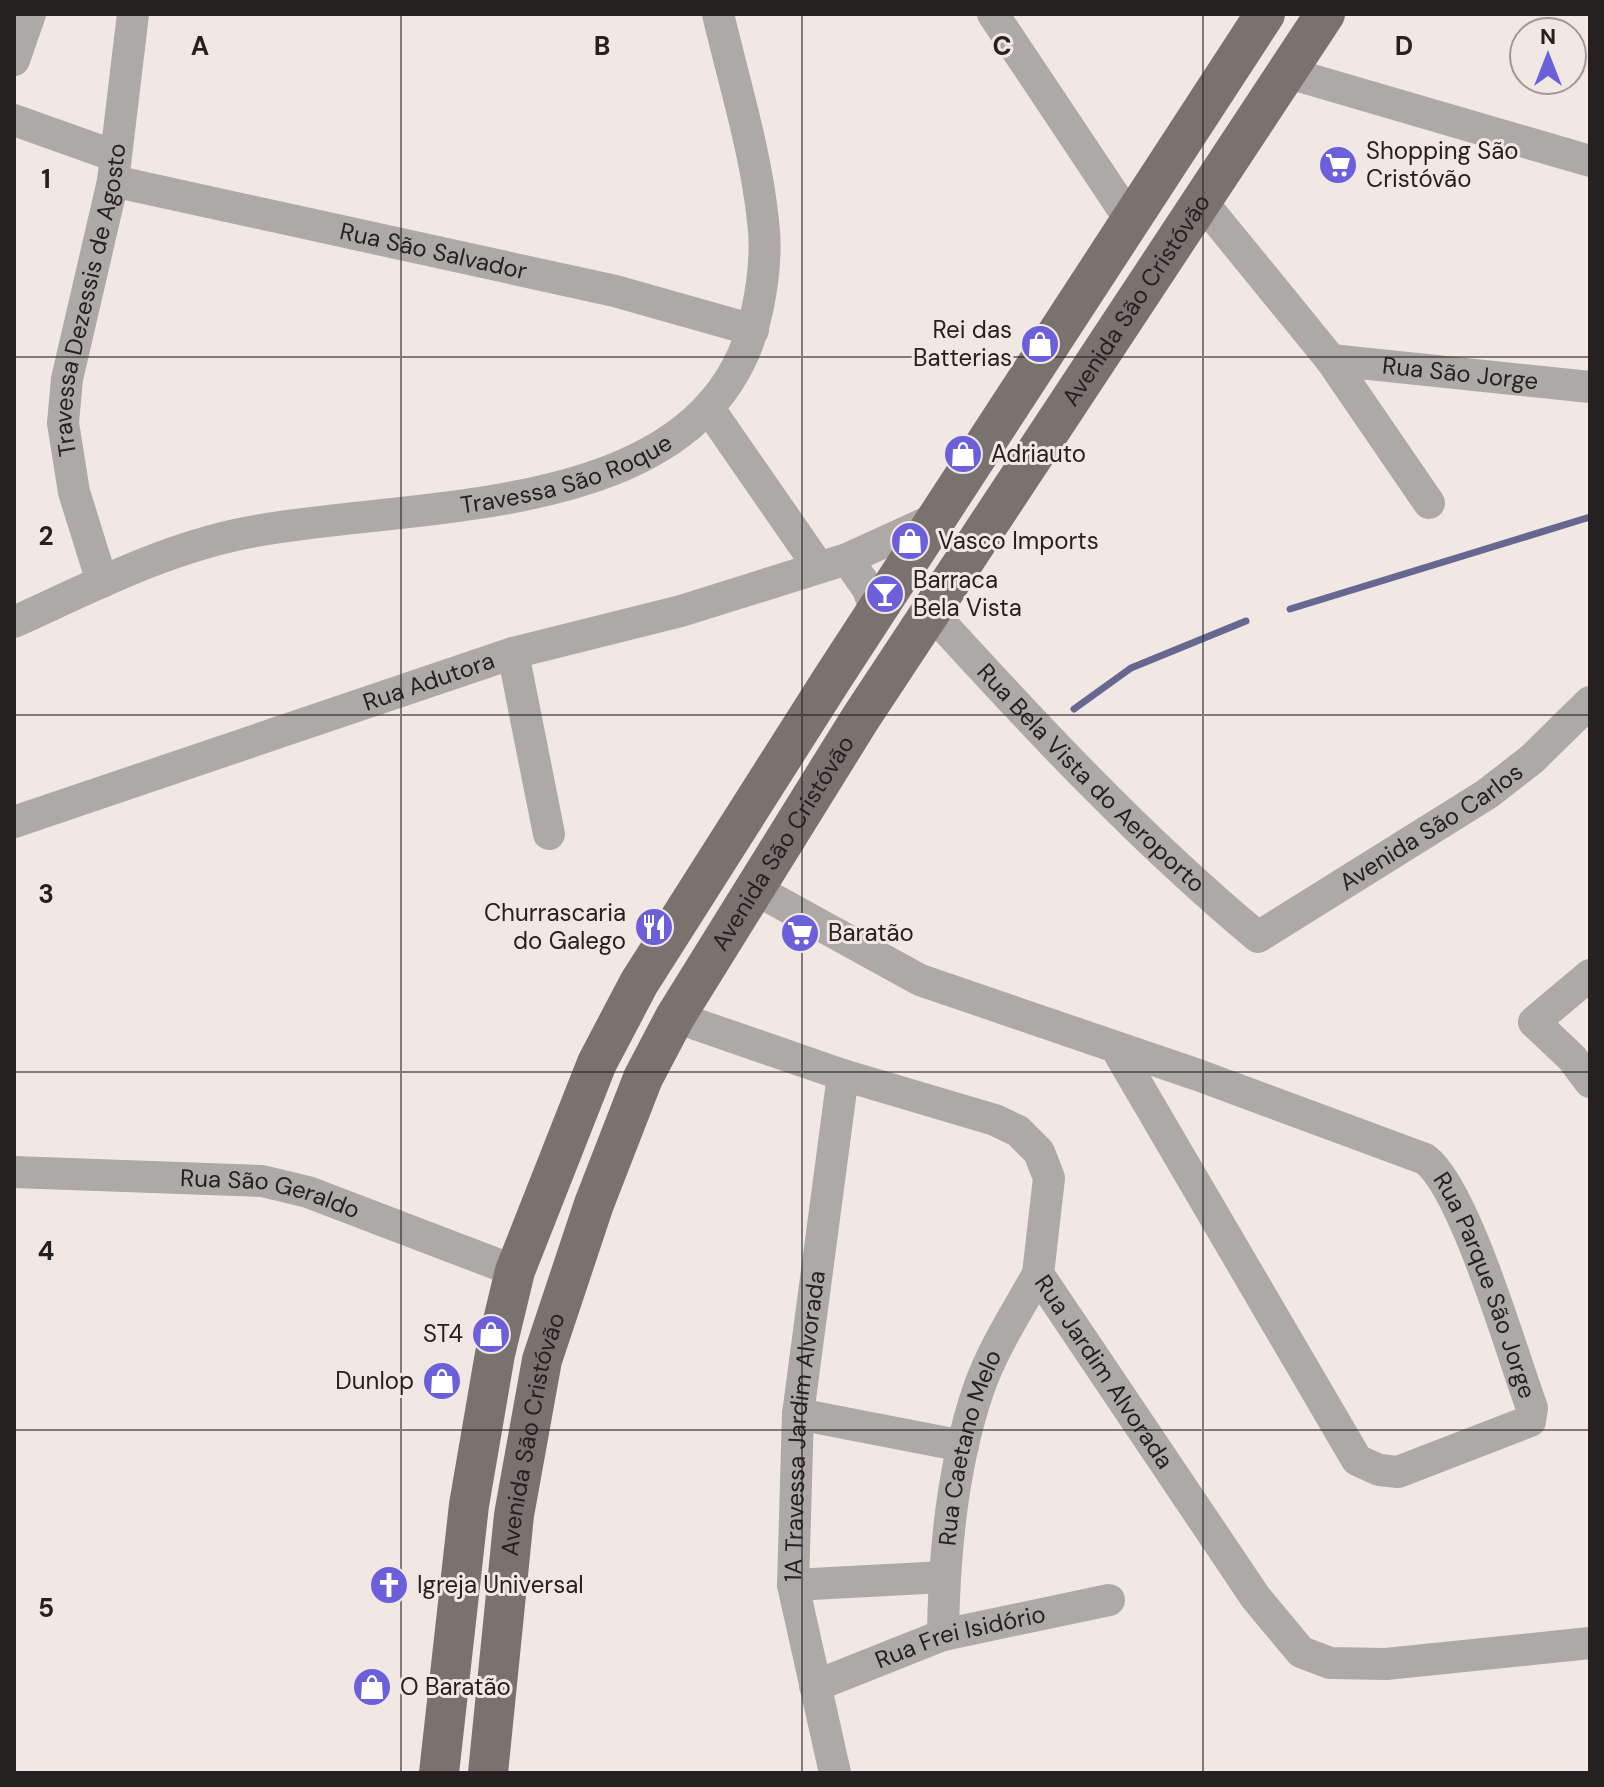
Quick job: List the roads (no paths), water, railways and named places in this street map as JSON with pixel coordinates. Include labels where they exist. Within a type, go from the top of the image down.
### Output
[{"type":"main road","name":"Avenida São Cristóvão","points":[[439,1773],[477,1450],[495,1354],[515,1271],[597,1063],[639,983],[832,679],[1265,14]]},
{"type":"main road","name":"Avenida São Cristóvão","points":[[488,1773],[514,1515],[542,1360],[643,1078],[675,1017],[753,888],[930,611],[1203,203],[1325,14]]},
{"type":"street","points":[[14,60],[30,14]]},
{"type":"street","name":"Travessa Dezessis de Agosto","points":[[102,582],[66,459],[63,423],[73,352],[114,168],[133,14]]},
{"type":"street","name":"Travessa São Roque","points":[[14,622],[178,551],[248,532],[555,489],[641,459],[671,442],[710,410],[740,365],[753,330],[761,293],[763,221],[718,14]]},
{"type":"street","points":[[993,14],[1131,221]]},
{"type":"street","points":[[1285,72],[1590,161]]},
{"type":"street","name":"Rua São Salvador","points":[[15,122],[114,168],[615,291],[753,330]]},
{"type":"street","name":"Rua São Jorge","points":[[1203,203],[1331,360],[1429,503]]},
{"type":"street","name":"Rua São Jorge","points":[[1331,360],[1590,387]]},
{"type":"street","points":[[710,410],[832,563],[868,589],[877,614]]},
{"type":"street","name":"Rua Adutora","points":[[14,822],[513,653],[681,611],[832,563],[939,517]]},
{"type":"street","name":"Rua Bela Vista do Aeroporto","points":[[930,611],[1049,743],[1258,937]]},
{"type":"street","points":[[513,653],[549,834]]},
{"type":"street","name":"Avenida São Carlos","points":[[1258,937],[1487,794],[1532,759],[1590,702]]},
{"type":"street","name":"Rua Parque São Jorge","points":[[753,888],[920,980],[1116,1048],[1401,1147],[1437,1168],[1471,1237],[1532,1408],[1530,1421],[1398,1472],[1379,1470],[1357,1460],[1116,1048]]},
{"type":"street","points":[[1590,975],[1534,1022],[1572,1058],[1590,1082]]},
{"type":"street","name":"Rua Jardim Alvorada","points":[[675,1017],[843,1075],[995,1120],[1028,1140],[1039,1152],[1049,1178],[1038,1274],[1256,1598],[1301,1652],[1330,1663],[1375,1664],[1590,1643]]},
{"type":"street","name":"1A Travessa Jardim Alvorada","points":[[835,1773],[793,1585],[798,1414],[843,1075]]},
{"type":"street","name":"Rua São Geraldo","points":[[14,1172],[262,1181],[308,1192],[515,1271]]},
{"type":"street","name":"Rua Caetano Melo","points":[[943,1635],[944,1577],[963,1446],[980,1385],[1038,1274]]},
{"type":"street","points":[[798,1414],[963,1446]]},
{"type":"street","points":[[793,1585],[944,1577]]},
{"type":"street","name":"Rua Frei Isidório","points":[[815,1686],[943,1635],[1109,1600]]},
{"type":"waterway","points":[[1290,609],[1590,517]]},
{"type":"waterway","points":[[1074,709],[1131,668],[1246,621]]},
{"type":"place","name":"Shopping São Cristóvão","points":[[1338,165]]},
{"type":"place","name":"Rei das Batterias","points":[[1040,344]]},
{"type":"place","name":"Adriauto","points":[[963,454]]},
{"type":"place","name":"Vasco Imports","points":[[910,541]]},
{"type":"place","name":"Barraca Bela Vista","points":[[885,594]]},
{"type":"place","name":"Churrascaria do Galego","points":[[654,927]]},
{"type":"place","name":"Baratão","points":[[800,933]]},
{"type":"place","name":"ST4","points":[[491,1334]]},
{"type":"place","name":"Dunlop","points":[[442,1381]]},
{"type":"place","name":"Igreja Universal","points":[[389,1585]]},
{"type":"place","name":"O Baratão","points":[[372,1687]]}]
